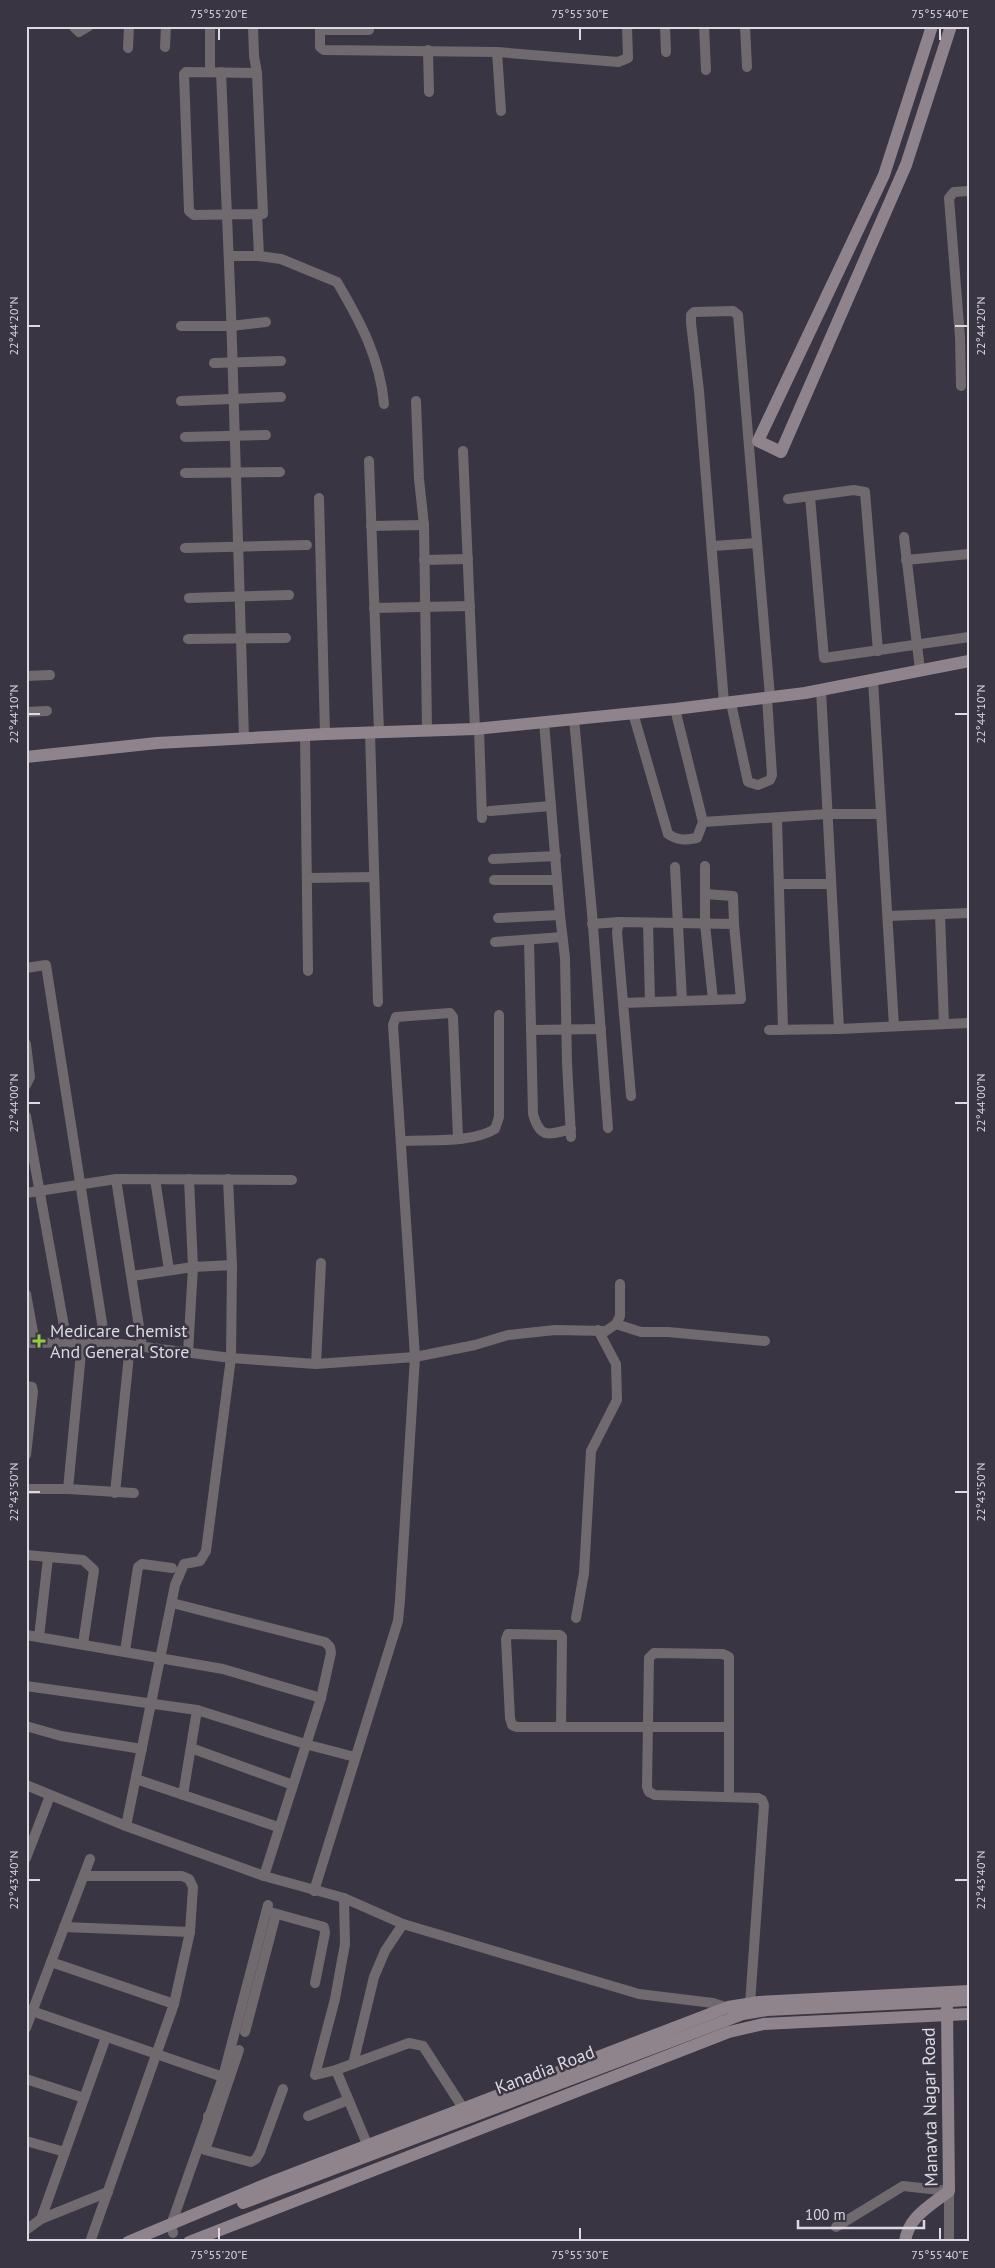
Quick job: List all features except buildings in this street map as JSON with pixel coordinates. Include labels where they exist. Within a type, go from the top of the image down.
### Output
[{"type":"street","points":[[72,26],[79,32],[89,26]]},
{"type":"street","points":[[128,48],[129,26]]},
{"type":"street","points":[[165,48],[166,26]]},
{"type":"street","points":[[210,26],[210,71]]},
{"type":"street","points":[[253,26],[254,56],[257,73],[263,214],[194,215],[189,211],[184,74],[210,71],[257,73]]},
{"type":"street","points":[[369,30],[320,28],[320,47],[324,50],[497,52],[618,62],[625,61],[629,54],[627,26]]},
{"type":"street","points":[[665,26],[666,52]]},
{"type":"street","points":[[704,26],[706,70]]},
{"type":"street","points":[[745,26],[748,67]]},
{"type":"street","points":[[932,26],[884,175],[758,441],[781,452],[906,165],[951,26]]},
{"type":"street","points":[[428,50],[429,92]]},
{"type":"street","points":[[497,52],[501,111]]},
{"type":"street","points":[[221,72],[234,400],[244,738]]},
{"type":"street","points":[[961,386],[964,337],[949,198],[954,192],[969,191]]},
{"type":"street","points":[[257,214],[259,256]]},
{"type":"street","points":[[229,256],[259,256],[281,259],[337,282],[355,312],[373,351],[382,379],[384,404]]},
{"type":"street","points":[[733,311],[738,315],[757,543],[769,697],[772,775],[770,780],[758,784],[748,782],[728,703],[691,323],[691,316],[694,312],[733,311]]},
{"type":"street","points":[[181,326],[231,326],[266,322]]},
{"type":"street","points":[[214,363],[281,361]]},
{"type":"street","points":[[181,401],[281,397]]},
{"type":"street","points":[[416,401],[419,479],[424,524],[427,730]]},
{"type":"street","points":[[185,437],[266,435]]},
{"type":"street","points":[[464,451],[477,729],[486,815],[552,806]]},
{"type":"street","points":[[369,461],[374,608],[374,877],[378,1002]]},
{"type":"street","points":[[185,473],[280,472]]},
{"type":"street","points":[[788,499],[854,490],[865,492],[878,651]]},
{"type":"street","points":[[810,497],[824,658],[969,637]]},
{"type":"street","points":[[319,498],[325,734]]},
{"type":"street","points":[[371,526],[424,524]]},
{"type":"street","points":[[904,537],[915,645],[920,670]]},
{"type":"street","points":[[712,546],[757,543]]},
{"type":"street","points":[[185,548],[307,544]]},
{"type":"street","points":[[906,560],[969,554]]},
{"type":"street","points":[[424,560],[468,559]]},
{"type":"street","points":[[189,598],[289,596]]},
{"type":"street","points":[[374,608],[470,606]]},
{"type":"street","points":[[188,639],[286,638]]},
{"type":"street","points":[[26,757],[85,749],[244,738],[477,729],[675,709],[820,690],[969,661]]},
{"type":"street","points":[[26,676],[50,675]]},
{"type":"street","points":[[873,680],[894,1026]]},
{"type":"street","points":[[820,690],[840,1029]]},
{"type":"street","points":[[633,713],[668,834],[676,839],[697,838],[703,822],[675,709]]},
{"type":"street","points":[[26,712],[47,711]]},
{"type":"street","points":[[574,719],[608,1128]]},
{"type":"street","points":[[529,940],[532,1114],[536,1128],[540,1132],[571,1133],[565,958],[544,722]]},
{"type":"street","points":[[305,735],[308,971]]},
{"type":"street","points":[[703,822],[777,819],[827,814],[881,814]]},
{"type":"street","points":[[777,819],[783,1030]]},
{"type":"street","points":[[493,859],[556,856]]},
{"type":"street","points":[[705,866],[705,924],[713,1000]]},
{"type":"street","points":[[674,867],[682,1001]]},
{"type":"street","points":[[307,878],[374,877]]},
{"type":"street","points":[[494,880],[557,880]]},
{"type":"street","points":[[779,884],[831,884]]},
{"type":"street","points":[[623,1003],[741,999],[733,896],[705,894]]},
{"type":"street","points":[[888,916],[969,913]]},
{"type":"street","points":[[940,914],[944,1024]]},
{"type":"street","points":[[498,918],[560,915]]},
{"type":"street","points":[[592,924],[619,922],[734,924]]},
{"type":"street","points":[[619,922],[617,932],[630,1096]]},
{"type":"street","points":[[648,923],[650,1002]]},
{"type":"street","points":[[495,942],[562,937]]},
{"type":"street","points":[[26,968],[46,965],[104,1342]]},
{"type":"street","points":[[314,1891],[398,1621],[415,1357],[393,1019],[396,1017],[441,1012],[450,1013],[452,1017],[458,1138]]},
{"type":"street","points":[[401,1141],[484,1135],[495,1129],[499,1117],[499,1014]]},
{"type":"street","points":[[769,1030],[969,1023]]},
{"type":"street","points":[[531,1030],[601,1029]]},
{"type":"street","points":[[26,1044],[30,1077],[26,1085]]},
{"type":"street","points":[[26,1116],[67,1343]]},
{"type":"street","points":[[155,1178],[168,1270]]},
{"type":"street","points":[[116,1179],[142,1346]]},
{"type":"street","points":[[26,1193],[79,1183],[116,1179],[292,1180]]},
{"type":"street","points":[[188,1353],[193,1267],[190,1179]]},
{"type":"street","points":[[126,1826],[175,1585],[184,1564],[200,1561],[206,1551],[231,1358],[232,1265],[228,1179]]},
{"type":"street","points":[[316,1364],[321,1263]]},
{"type":"street","points":[[132,1276],[193,1267],[232,1265]]},
{"type":"street","points":[[26,1294],[31,1343],[104,1342],[231,1358],[316,1364],[415,1357],[475,1345],[508,1335],[555,1330],[606,1330],[616,1324],[620,1316],[620,1284]]},
{"type":"street","points":[[616,1324],[641,1332],[668,1332],[765,1341]]},
{"type":"street","points":[[576,1618],[584,1573],[591,1451],[617,1400],[616,1364],[598,1330]]},
{"type":"street","points":[[68,1489],[82,1343]]},
{"type":"street","points":[[114,1492],[130,1345]]},
{"type":"street","points":[[26,1386],[32,1387],[33,1392],[26,1455]]},
{"type":"street","points":[[26,1489],[68,1489],[134,1493]]},
{"type":"street","points":[[26,1555],[83,1560],[94,1570],[83,1644]]},
{"type":"street","points":[[39,1637],[48,1558]]},
{"type":"street","points":[[125,1651],[138,1567],[142,1564],[172,1568]]},
{"type":"street","points":[[172,1602],[329,1644],[331,1653],[321,1698],[278,1827],[264,1876]]},
{"type":"street","points":[[561,1727],[562,1637],[560,1635],[508,1634],[506,1639],[510,1718],[512,1725],[517,1727],[561,1727],[648,1726],[729,1727]]},
{"type":"street","points":[[26,1635],[222,1669],[321,1698]]},
{"type":"street","points":[[728,1796],[729,1657],[722,1654],[654,1654],[649,1658],[647,1787],[649,1792],[654,1795],[758,1798],[762,1800],[764,1805],[753,2008]]},
{"type":"street","points":[[26,1686],[197,1710],[305,1744],[355,1757]]},
{"type":"street","points":[[183,1795],[197,1710]]},
{"type":"street","points":[[26,1726],[61,1736],[142,1749]]},
{"type":"street","points":[[191,1748],[293,1785]]},
{"type":"street","points":[[136,1779],[278,1827]]},
{"type":"street","points":[[26,1785],[126,1826],[264,1876],[344,1898],[403,1924],[639,1994],[706,2002],[728,2007],[753,2008],[969,2000]]},
{"type":"street","points":[[26,1858],[50,1796]]},
{"type":"street","points":[[26,2028],[29,2010],[90,1859]]},
{"type":"street","points":[[84,1876],[182,1876],[189,1880],[194,1887],[190,1932],[174,2004],[90,2242]]},
{"type":"street","points":[[344,1898],[345,1944],[335,1999],[315,2074],[336,2070],[409,2043],[415,2043],[423,2046],[463,2108]]},
{"type":"street","points":[[245,2032],[270,1910],[324,1927],[325,1933],[315,1984]]},
{"type":"street","points":[[353,2064],[374,1977],[385,1951],[403,1924]]},
{"type":"street","points":[[64,1927],[190,1932]]},
{"type":"street","points":[[50,1962],[174,2004]]},
{"type":"street","points":[[148,2242],[172,2229],[227,2072],[256,1973]]},
{"type":"street","points":[[835,2004],[969,1991]]},
{"type":"street","name":"Manavta Nagar Road","points":[[947,2002],[949,2242]]},
{"type":"street","points":[[835,2004],[841,2020]]},
{"type":"street","points":[[128,2242],[172,2229],[248,2201],[313,2171],[370,2150],[463,2108],[728,2007]]},
{"type":"street","name":"Kanadia Road","points":[[370,2150],[753,2008]]},
{"type":"street","points":[[29,2010],[156,2054],[227,2072]]},
{"type":"street","name":"Kanadia Road","points":[[189,2242],[729,2032],[763,2024],[969,2014]]},
{"type":"street","points":[[41,2219],[106,2037]]},
{"type":"street","points":[[227,2072],[239,2050]]},
{"type":"street","points":[[336,2070],[370,2150]]},
{"type":"street","points":[[26,2079],[84,2098]]},
{"type":"street","points":[[212,2117],[205,2150],[251,2162],[260,2152],[283,2088]]},
{"type":"street","points":[[308,2116],[348,2100]]},
{"type":"street","points":[[26,2141],[65,2152]]},
{"type":"street","points":[[836,2227],[903,2186],[948,2191]]},
{"type":"street","points":[[905,2242],[906,2231],[913,2220],[948,2191]]},
{"type":"street","points":[[26,2230],[41,2219],[108,2192]]},
{"type":"place","name":"Medicare Chemist And General Store","points":[[39,1341]]}]
